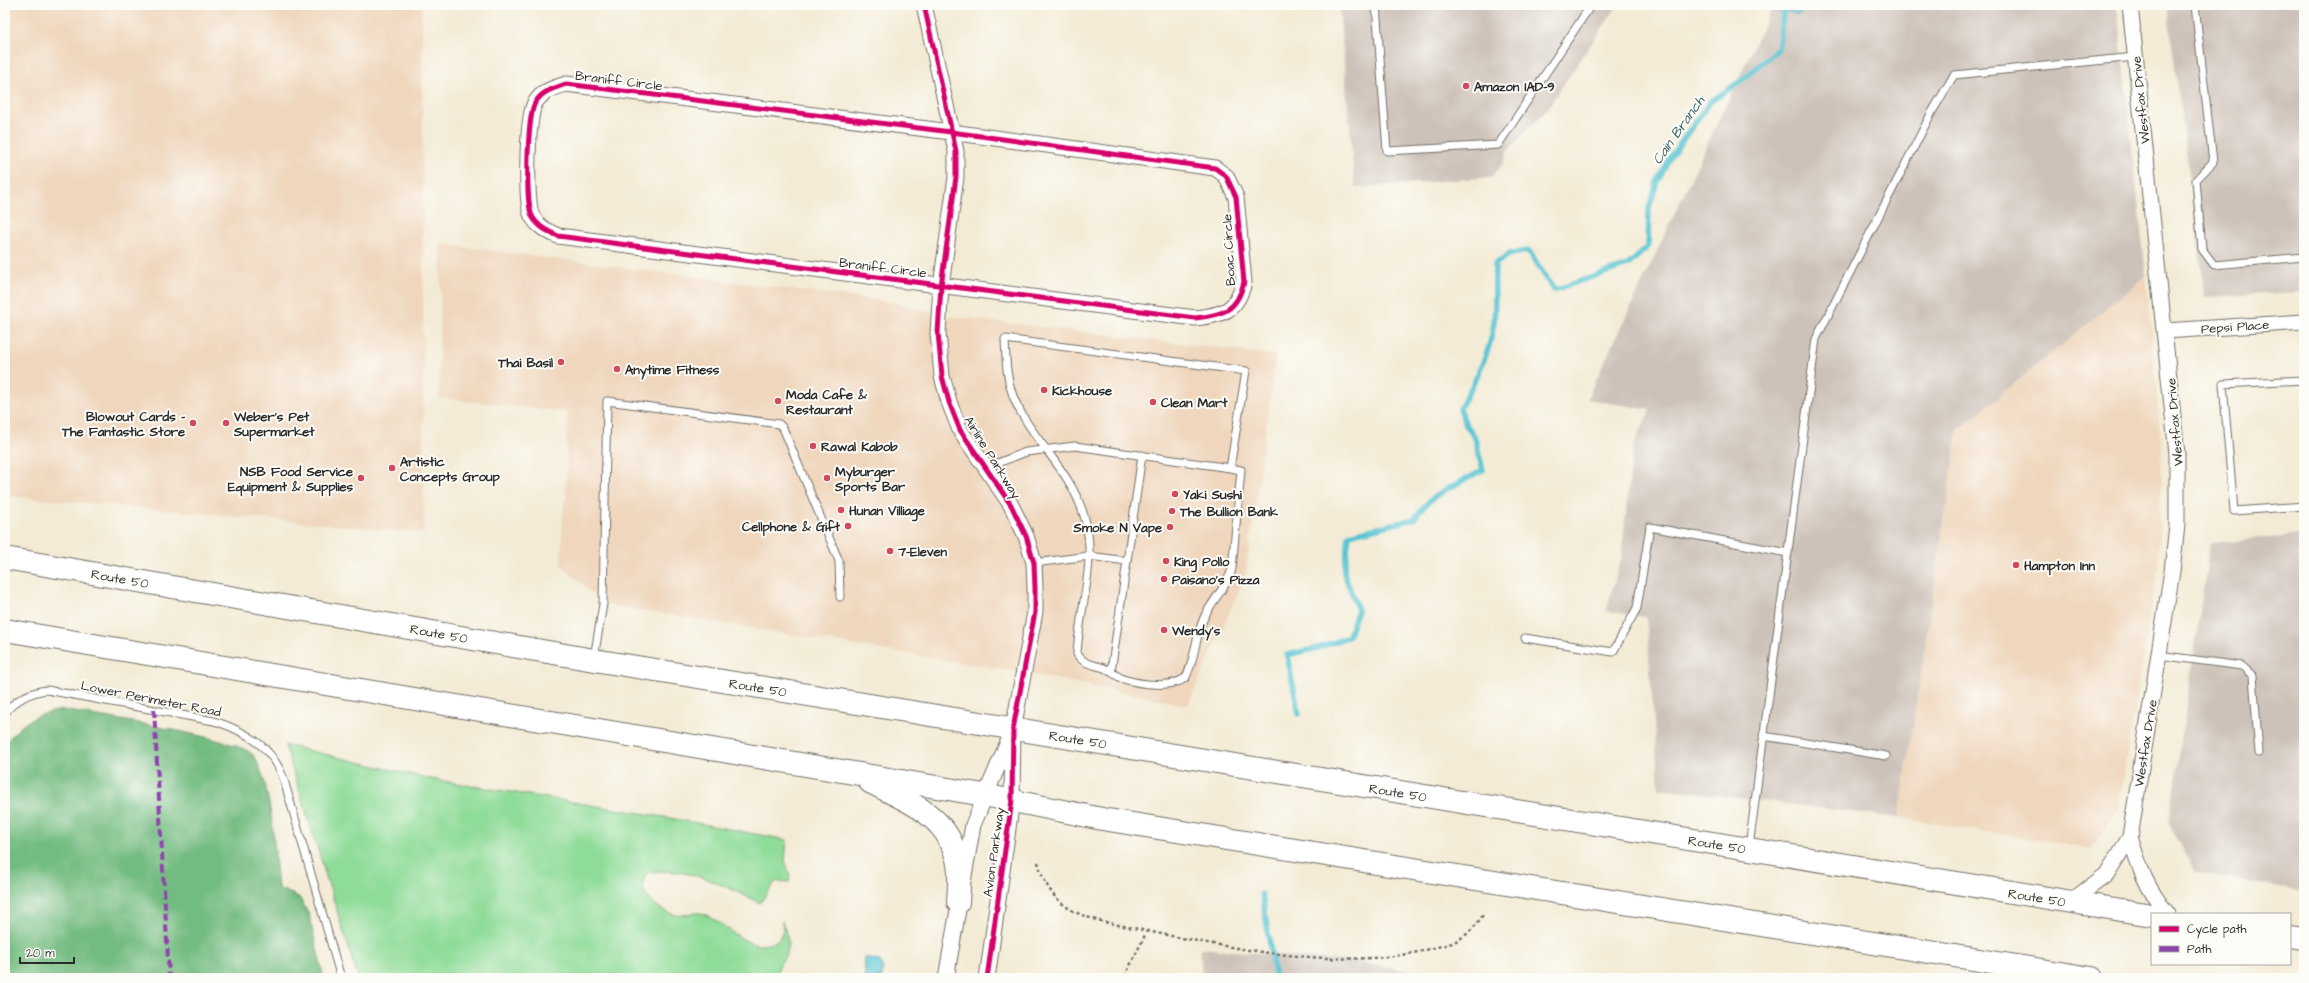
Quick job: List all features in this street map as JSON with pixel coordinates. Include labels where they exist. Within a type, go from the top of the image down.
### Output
[{"type":"highway","name":"Route 50","points":[[5,558],[594,660],[2151,915]]},
{"type":"highway","points":[[5,630],[984,795],[1118,821],[2091,978]]},
{"type":"highway","points":[[849,772],[920,807],[932,816],[953,844],[959,866],[958,902]]},
{"type":"highway","points":[[2291,936],[2304,939]]},
{"type":"street","name":"Airline Parkway","points":[[924,5],[956,151],[956,178],[942,286],[938,333],[942,376],[949,402],[960,430],[1011,505],[1026,536],[1034,563],[1035,612],[1013,729]]},
{"type":"street","name":"Westfax Drive","points":[[2070,902],[2106,875],[2130,837],[2172,571],[2177,524],[2178,478],[2165,331],[2130,5]]},
{"type":"street","name":"Braniff Circle","points":[[942,286],[558,236],[539,226],[531,215],[528,200],[530,125],[532,110],[542,95],[548,90],[566,84],[951,132]]},
{"type":"street","name":"Boac Circle","points":[[942,286],[1196,318],[1218,315],[1228,310],[1236,302],[1244,282],[1236,197],[1226,176],[1215,168],[951,132]]},
{"type":"street","name":"Pepsi Place","points":[[2165,331],[2304,322]]},
{"type":"street","name":"Avion Parkway","points":[[946,978],[972,825],[1013,729]]},
{"type":"street","name":"Avion Parkway","points":[[987,978],[1012,800],[1013,729]]},
{"type":"street","name":"Westfax Drive","points":[[2130,837],[2143,876],[2152,896],[2167,913]]},
{"type":"lane","points":[[1376,5],[1387,151],[1498,145],[1591,5]]},
{"type":"lane","points":[[2195,5],[2213,162],[2196,180],[2202,250],[2214,265],[2304,257]]},
{"type":"lane","points":[[1749,849],[1816,339],[1929,120],[1954,75],[2135,57]]},
{"type":"lane","points":[[985,468],[1026,452],[1047,448],[1075,446],[1241,470],[1232,569],[1229,578],[1208,608],[1202,621],[1186,677],[1182,682],[1170,685],[1125,679],[1084,662],[1077,654],[1089,556],[1088,532],[1075,490],[1047,448],[1021,412],[1013,396],[1006,367],[1005,339],[1246,371],[1230,468]]},
{"type":"lane","points":[[2304,380],[2223,384],[2234,511],[2304,506]]},
{"type":"lane","points":[[594,660],[603,604],[607,401],[779,424],[783,428],[839,561],[840,597]]},
{"type":"lane","points":[[1111,672],[1142,455]]},
{"type":"lane","points":[[1525,638],[1612,652],[1637,608],[1650,527],[1788,553]]},
{"type":"lane","points":[[1034,563],[1089,556],[1127,561]]},
{"type":"lane","points":[[2158,655],[2242,666],[2253,676],[2259,753]]},
{"type":"lane","name":"Lower Perimeter Road","points":[[5,712],[20,698],[37,691],[47,690],[214,721],[236,728],[259,742],[273,758],[283,775],[341,978]]},
{"type":"lane","points":[[1763,736],[1886,756]]},
{"type":"path","points":[[1038,862],[1046,888],[1058,902],[1074,913],[1230,948],[1353,959],[1415,954],[1456,942],[1476,926],[1484,913]]},
{"type":"path","points":[[1124,978],[1147,930]]},
{"type":"shaded area","points":[[5,5],[422,5],[424,533],[5,496]]},
{"type":"shaded area","points":[[1339,5],[1618,5],[1544,113],[1508,150],[1503,164],[1492,177],[1355,188]]},
{"type":"shaded area","points":[[1773,5],[2116,5],[2117,7],[2146,276],[1958,430],[1899,818],[1659,788],[1646,617],[1606,611],[1621,560],[1633,447],[1650,410],[1587,399]]},
{"type":"shaded area","points":[[2167,5],[2304,5],[2304,292],[2205,297]]},
{"type":"shaded area","points":[[441,244],[897,303],[939,315],[1276,355],[1245,577],[1188,705],[1025,673],[603,604],[561,564],[563,509],[566,497],[567,412],[439,398]]},
{"type":"shaded area","points":[[2146,276],[2162,451],[2158,563],[2118,810],[2091,849],[1899,818],[1958,430]]},
{"type":"shaded area","points":[[2304,535],[2304,891],[2195,872],[2169,823],[2210,543]]},
{"type":"shaded area","points":[[1200,948],[1349,961],[1452,978],[1202,978]]},
{"type":"green space","points":[[63,710],[195,735],[243,748],[253,755],[260,768],[269,801],[278,888],[299,897],[309,915],[324,978],[5,978],[5,744],[17,730],[30,720],[45,714]]},
{"type":"green space","points":[[285,745],[431,779],[670,818],[787,840],[785,860],[790,876],[789,882],[776,881],[760,903],[719,884],[690,874],[660,871],[646,874],[643,883],[644,891],[650,901],[660,908],[679,915],[700,913],[710,917],[748,942],[758,945],[768,944],[779,939],[783,930],[782,921],[787,938],[788,949],[778,969],[777,978],[358,978]]},
{"type":"water","points":[[1783,5],[1810,5],[1798,15],[1784,10]]},
{"type":"water","points":[[864,957],[880,961],[883,969],[882,978],[865,978]]},
{"type":"waterway","name":"Cain Branch","points":[[1299,714],[1287,655],[1318,648],[1348,637],[1358,610],[1344,573],[1349,535],[1414,519],[1437,495],[1483,470],[1475,438],[1466,425],[1460,408],[1481,367],[1492,334],[1495,316],[1495,264],[1510,254],[1529,251],[1554,290],[1628,265],[1648,247],[1649,208],[1657,182],[1671,156],[1710,102],[1742,80],[1778,49],[1784,10]]},
{"type":"waterway","name":"Cain Branch","points":[[1262,894],[1275,978]]},
{"type":"marked path","points":[[154,709],[169,978]]},
{"type":"cycle path","points":[[924,5],[956,151],[956,177],[941,286],[938,333],[942,376],[949,402],[960,430],[1011,505],[1026,536],[1034,563],[1035,612],[1013,729],[1012,800],[987,978]]},
{"type":"cycle path","points":[[566,84],[951,132],[1215,168],[1226,176],[1236,197],[1244,282],[1241,292],[1233,305],[1227,310],[1221,313],[1195,318],[558,236],[540,226],[532,216],[528,194],[528,159],[530,124],[535,103],[545,93],[566,84]]},
{"type":"place","name":"Amazon IAD-9","points":[[1466,86]]},
{"type":"place","name":"Thai Basil","points":[[561,362]]},
{"type":"place","name":"Anytime Fitness","points":[[617,369]]},
{"type":"place","name":"Kickhouse","points":[[1044,390]]},
{"type":"place","name":"Moda Cafe & Restaurant","points":[[778,401]]},
{"type":"place","name":"Clean Mart","points":[[1153,402]]},
{"type":"place","name":"Blowout Cards - The Fantastic Store","points":[[193,423]]},
{"type":"place","name":"Weber's Pet Supermarket","points":[[226,423]]},
{"type":"place","name":"Rawal Kabob","points":[[813,446]]},
{"type":"place","name":"Artistic Concepts Group","points":[[392,468]]},
{"type":"place","name":"NSB Food Service Equipment & Supplies","points":[[361,478]]},
{"type":"place","name":"Myburger Sports Bar","points":[[827,478]]},
{"type":"place","name":"Yaki Sushi","points":[[1175,494]]},
{"type":"place","name":"Hunan Villiage","points":[[841,510]]},
{"type":"place","name":"The Bullion Bank","points":[[1172,511]]},
{"type":"place","name":"Cellphone & Gift","points":[[848,526]]},
{"type":"place","name":"Smoke N Vape","points":[[1170,527]]},
{"type":"place","name":"7-Eleven","points":[[890,551]]},
{"type":"place","name":"King Pollo","points":[[1166,561]]},
{"type":"place","name":"Hampton Inn","points":[[2016,565]]},
{"type":"place","name":"Paisano's Pizza","points":[[1164,579]]},
{"type":"place","name":"Wendy's","points":[[1164,630]]}]
